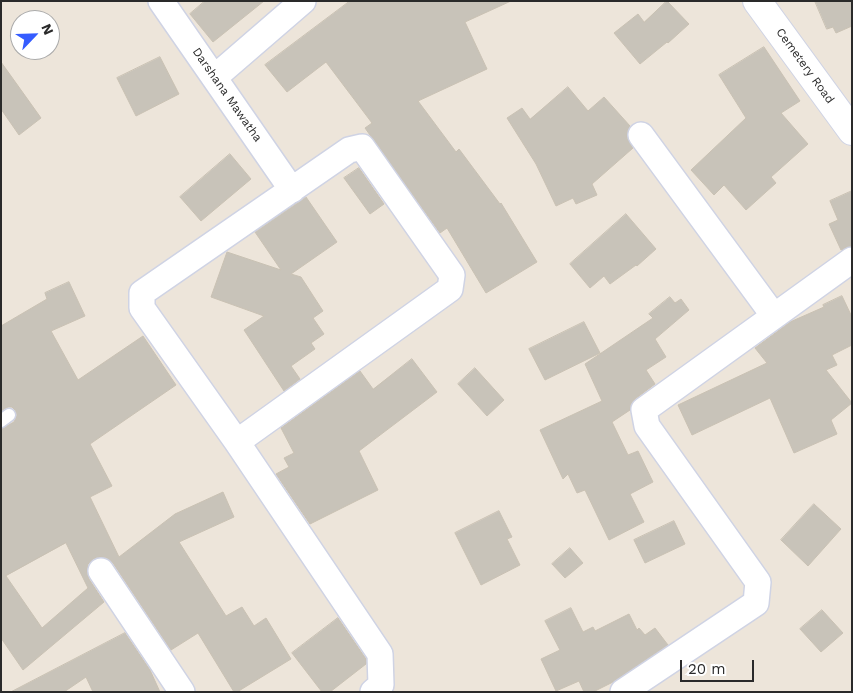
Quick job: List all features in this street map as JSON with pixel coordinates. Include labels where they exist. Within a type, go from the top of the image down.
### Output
[{"type":"street","name":"Darshana Mawatha","points":[[161,1],[292,190]]},
{"type":"street","points":[[215,77],[303,1]]},
{"type":"street","name":"Cemetery Road","points":[[757,1],[852,131]]},
{"type":"street","points":[[641,135],[774,316]]},
{"type":"street","points":[[237,442],[450,289],[452,275],[362,147],[349,150],[142,293],[142,308],[237,442],[380,654],[381,685],[373,692]]},
{"type":"street","points":[[623,692],[756,603],[758,582],[646,426],[644,410],[852,260]]},
{"type":"street","points":[[101,572],[182,692]]},
{"type":"building","points":[[205,1],[264,1],[213,42],[190,14]]},
{"type":"building","points":[[350,1],[511,1],[465,22],[487,69],[418,101],[456,152],[459,149],[501,203],[537,262],[486,293],[447,228],[440,233],[365,128],[372,123],[326,62],[287,92],[265,65]]},
{"type":"building","points":[[667,1],[689,24],[640,64],[614,33],[638,14],[644,22]]},
{"type":"building","points":[[815,1],[852,1],[852,26],[836,33],[833,27],[827,29]]},
{"type":"building","points":[[764,47],[800,101],[781,113],[808,144],[771,177],[776,183],[746,210],[724,185],[714,195],[691,170],[746,118],[719,75]]},
{"type":"building","points":[[160,57],[179,94],[136,116],[117,78]]},
{"type":"building","points":[[1,62],[41,118],[19,135],[1,109]]},
{"type":"building","points":[[568,87],[588,111],[604,97],[630,126],[627,137],[633,148],[592,184],[597,195],[576,204],[573,198],[556,206],[536,164],[507,118],[522,108],[530,119]]},
{"type":"building","points":[[230,154],[251,179],[201,221],[180,197]]},
{"type":"building","points":[[359,168],[384,204],[370,214],[344,178]]},
{"type":"building","points":[[852,191],[852,246],[841,250],[829,224],[838,220],[830,201]]},
{"type":"building","points":[[306,197],[337,242],[291,274],[301,277],[323,311],[313,318],[324,334],[311,343],[315,349],[291,366],[300,379],[284,391],[244,330],[264,316],[211,297],[227,252],[281,270],[255,232]]},
{"type":"building","points":[[626,214],[656,249],[637,266],[610,284],[604,276],[590,288],[570,264]]},
{"type":"building","points":[[69,282],[85,316],[51,331],[78,380],[143,336],[176,385],[90,444],[112,486],[90,497],[119,557],[175,514],[223,492],[234,517],[179,542],[226,616],[242,607],[254,626],[266,618],[291,659],[237,692],[234,692],[198,633],[171,650],[113,563],[107,558],[93,559],[88,564],[87,571],[89,579],[104,602],[23,670],[1,638],[1,429],[14,422],[17,415],[12,407],[1,411],[1,326],[47,299],[45,293]],"holes":[[[66,543],[88,588],[42,628],[6,576]]]},
{"type":"building","points":[[842,296],[852,317],[852,345],[832,355],[837,365],[826,370],[852,403],[831,420],[837,434],[794,453],[770,398],[692,435],[678,405],[767,363],[755,348],[790,322],[824,307],[823,305]]},
{"type":"building","points":[[670,297],[675,303],[681,299],[689,310],[655,339],[666,357],[646,370],[655,384],[635,399],[631,404],[630,410],[612,422],[628,455],[638,451],[653,482],[630,494],[644,522],[609,540],[585,490],[577,493],[568,474],[563,479],[540,430],[602,401],[585,364],[653,318],[649,314]]},
{"type":"building","points":[[584,322],[600,353],[545,380],[529,349]]},
{"type":"building","points":[[412,359],[437,392],[359,451],[378,490],[310,524],[276,474],[289,467],[284,458],[294,453],[281,428],[360,371],[373,389]]},
{"type":"building","points":[[475,368],[504,400],[487,416],[458,384]]},
{"type":"building","points":[[814,504],[841,529],[808,566],[781,540]]},
{"type":"building","points":[[499,511],[512,537],[507,539],[520,565],[481,585],[455,533]]},
{"type":"building","points":[[674,521],[685,544],[645,563],[634,540]]},
{"type":"building","points":[[570,548],[583,563],[565,578],[552,564]]},
{"type":"building","points":[[571,608],[583,632],[593,627],[595,631],[629,614],[637,630],[639,628],[645,635],[655,628],[668,645],[613,682],[593,692],[584,692],[579,681],[556,691],[541,659],[560,650],[545,621]]},
{"type":"building","points":[[822,610],[843,633],[821,652],[800,629]]},
{"type":"building","points":[[338,618],[366,659],[366,664],[330,692],[322,692],[292,653]]},
{"type":"building","points":[[125,633],[150,670],[160,692],[93,692],[86,677],[64,692],[11,692]]}]
